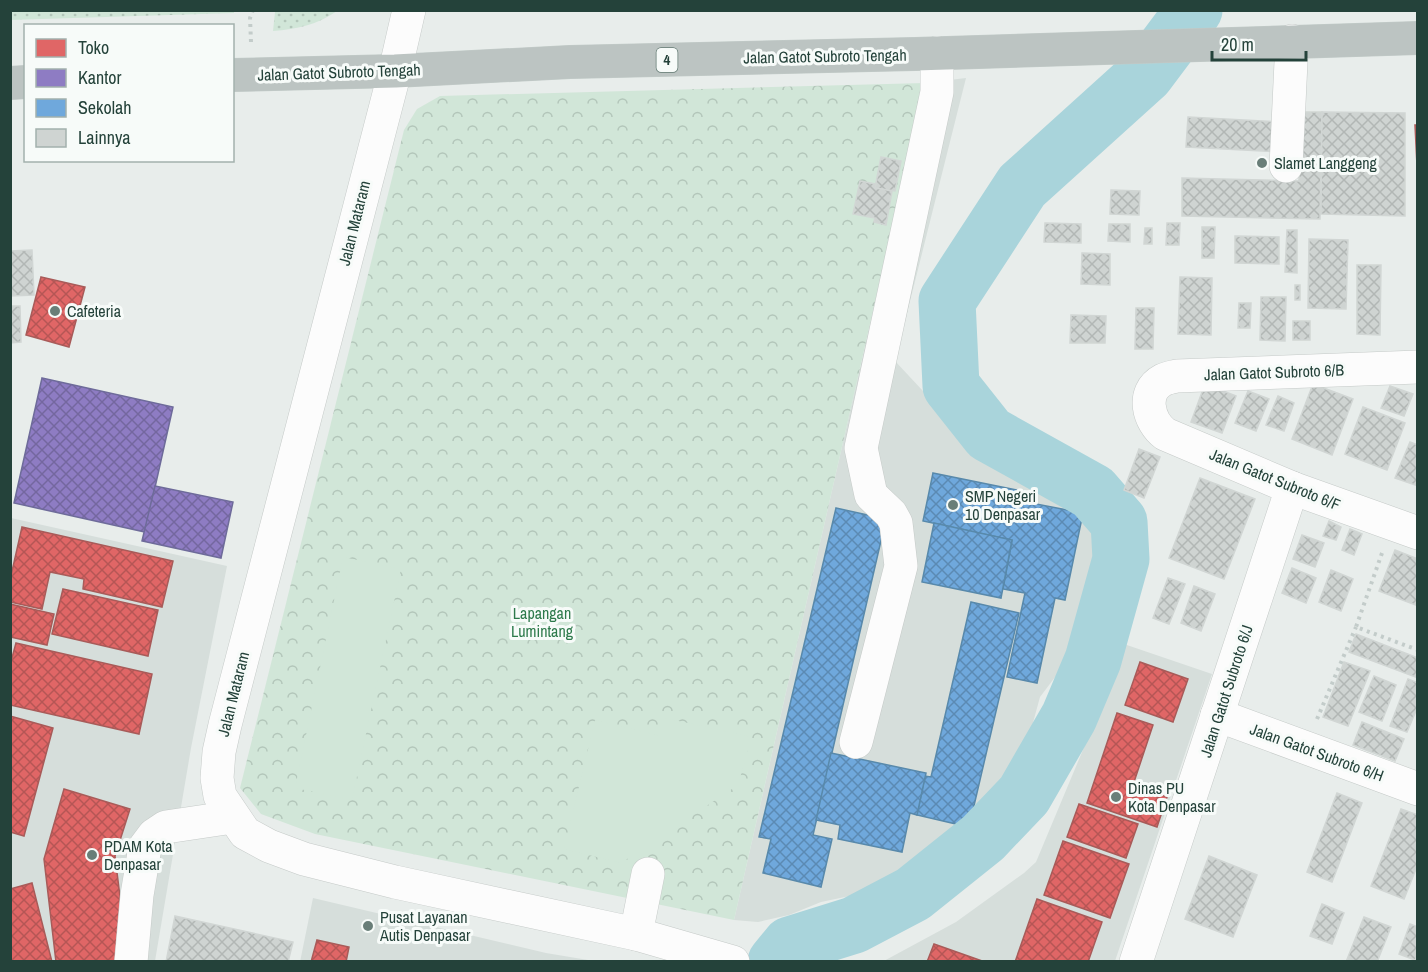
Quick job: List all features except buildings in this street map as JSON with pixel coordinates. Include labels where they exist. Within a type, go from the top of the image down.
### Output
[{"type":"highway","name":"Jalan Gatot Subroto Tengah","points":[[234,75],[395,71],[570,62],[1102,49],[1188,44],[1418,38]]},
{"type":"street","name":"Jalan Mataram","points":[[409,10],[219,752],[220,796],[245,833],[304,859],[395,882],[636,934],[728,960]]},
{"type":"street","points":[[1286,166],[1292,41]]},
{"type":"street","points":[[856,742],[901,566],[896,523],[891,514],[871,495],[861,448],[937,92],[937,52]]},
{"type":"street","name":"Jalan Gatot Subroto 6/B","points":[[1150,407],[1149,399],[1153,389],[1162,381],[1177,376],[1418,367]]},
{"type":"street","name":"Jalan Gatot Subroto 6/F","points":[[1150,407],[1153,422],[1166,434],[1292,488],[1405,528]]},
{"type":"street","name":"Jalan Gatot Subroto 6/J","points":[[1136,962],[1292,488]]},
{"type":"street","name":"Jalan Gatot Subroto 6/H","points":[[1217,715],[1418,789]]},
{"type":"street","points":[[131,962],[137,895],[145,847],[148,842],[166,827],[233,817]]},
{"type":"street","points":[[636,934],[648,874]]},
{"type":"path","points":[[252,46],[250,18],[253,10]]},
{"type":"path","points":[[1306,748],[1356,627],[1405,528]]},
{"type":"path","points":[[1356,627],[1418,650]]},
{"type":"shaded area","name":"SMP Negeri 10 Denpasar","points":[[966,78],[895,361],[923,391],[986,446],[1065,495],[1088,515],[1101,546],[1094,606],[1077,648],[1040,697],[1013,796],[963,845],[937,860],[859,894],[821,902],[789,915],[758,922],[734,920],[925,83]]},
{"type":"shaded area","points":[[11,518],[227,566],[191,748],[155,961],[11,962]]},
{"type":"shaded area","name":"Dinas PU Kota Denpasar","points":[[1118,642],[1212,674],[1115,961],[882,962],[956,922],[1036,862],[1090,733]]},
{"type":"shaded area","name":"Pusat Layanan Autis Denpasar","points":[[313,898],[546,953],[594,961],[300,962]]},
{"type":"green space","points":[[11,10],[234,10],[234,13],[10,20]]},
{"type":"green space","points":[[284,10],[337,11],[306,26],[273,31],[275,12]]},
{"type":"green space","name":"Lapangan Lumintang","points":[[925,83],[734,920],[315,834],[261,814],[240,788],[404,130],[417,109],[440,96]]},
{"type":"green space","points":[[343,557],[401,569],[352,800],[295,788]]},
{"type":"green space","points":[[665,718],[752,737],[738,785],[621,863],[564,849],[595,720],[661,736]]},
{"type":"waterway","points":[[776,962],[790,945],[854,925],[913,894],[983,838],[1024,795],[1069,717],[1093,660],[1121,559],[1119,522],[1093,492],[989,434],[951,386],[947,301],[1022,186],[1146,74],[1194,10]]},
{"type":"place","name":"Slamet Langgeng","points":[[1262,163]]},
{"type":"place","name":"Cafeteria","points":[[55,311]]},
{"type":"place","name":"SMP Negeri 10 Denpasar","points":[[953,505]]},
{"type":"place","name":"Dinas PU Kota Denpasar","points":[[1116,797]]},
{"type":"place","name":"PDAM Kota Denpasar","points":[[92,855]]},
{"type":"place","name":"Pusat Layanan Autis Denpasar","points":[[368,926]]}]
